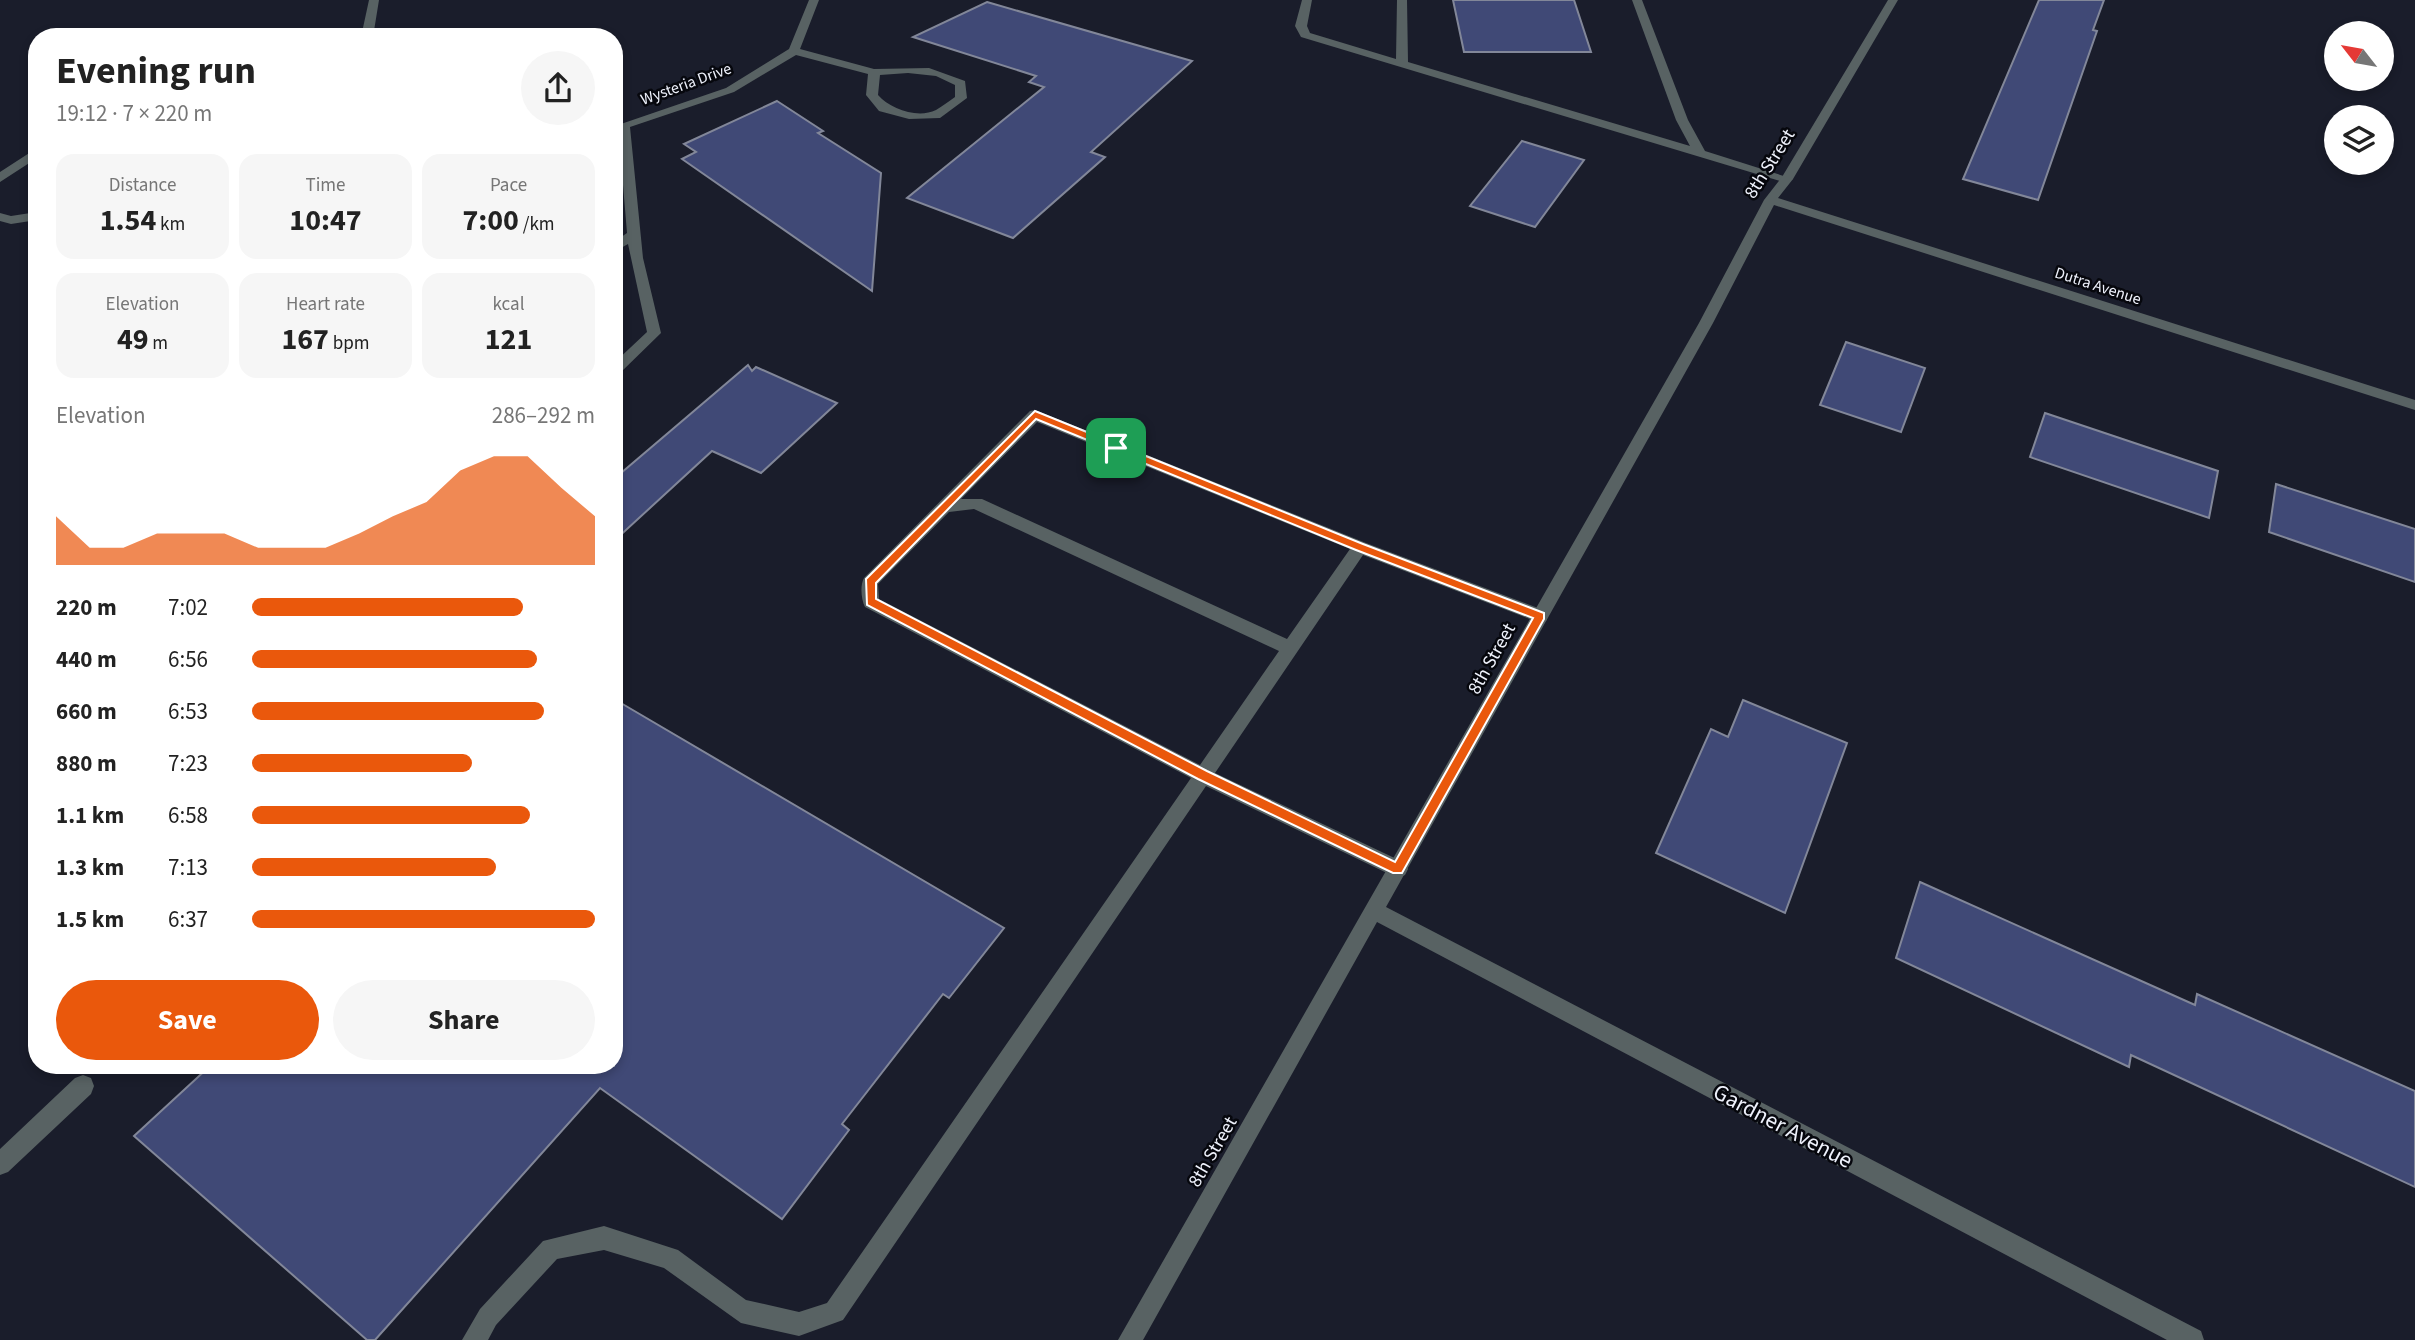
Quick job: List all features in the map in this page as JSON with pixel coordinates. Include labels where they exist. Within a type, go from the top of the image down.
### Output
[{"type":"street","points":[[369,28],[374,0]]},
{"type":"street","points":[[814,0],[794,51],[874,72],[919,68],[961,83],[961,99],[936,115],[909,115],[883,108],[872,95],[874,72]]},
{"type":"street","points":[[1307,0],[1301,26],[1305,35],[1787,179]]},
{"type":"street","points":[[1402,0],[1402,63]]},
{"type":"street","points":[[1637,0],[1682,120],[1699,151]]},
{"type":"street","name":"8th Street","points":[[1130,1340],[1706,323],[1770,200],[1787,179],[1894,0]]},
{"type":"street","name":"Wysteria Drive","points":[[623,124],[730,90],[794,51]]},
{"type":"street","name":"Wysteria Drive","points":[[623,154],[636,258],[654,332],[623,361]]},
{"type":"street","points":[[0,178],[28,158]]},
{"type":"street","name":"Dutra Avenue","points":[[1770,200],[2415,405]]},
{"type":"street","points":[[0,217],[11,220],[28,217]]},
{"type":"street","points":[[623,242],[634,234]]},
{"type":"street","points":[[1398,869],[1202,775],[871,602],[870,582],[1035,415],[1360,547],[1540,616]]},
{"type":"street","points":[[944,507],[976,503],[1290,648]]},
{"type":"street","points":[[474,1340],[488,1317],[551,1249],[604,1238],[670,1258],[741,1311],[799,1324],[835,1312],[1360,547]]},
{"type":"street","name":"Gardner Avenue","points":[[1375,911],[2192,1340]]},
{"type":"street","points":[[0,1164],[83,1086]]},
{"type":"building","points":[[1453,0],[1574,0],[1591,52],[1464,52]]},
{"type":"building","points":[[2039,0],[2104,0],[2093,30],[2097,31],[2038,200],[1963,179]]},
{"type":"building","points":[[987,2],[1192,61],[1091,152],[1105,157],[1013,238],[907,198],[1044,87],[1029,82],[1036,76],[913,37]]},
{"type":"building","points":[[777,101],[823,131],[818,133],[881,173],[872,291],[682,159],[696,152],[684,144]]},
{"type":"building","points":[[1522,141],[1584,160],[1535,227],[1470,206]]},
{"type":"building","points":[[1846,342],[1925,368],[1901,432],[1820,405]]},
{"type":"building","points":[[748,365],[752,371],[756,367],[837,403],[761,473],[712,451],[623,533],[623,471]]},
{"type":"building","points":[[2045,413],[2218,471],[2209,518],[2030,457]]},
{"type":"building","points":[[2276,484],[2415,529],[2415,582],[2269,532]]},
{"type":"building","points":[[1743,700],[1847,743],[1785,913],[1656,853],[1711,729],[1728,737]]},
{"type":"building","points":[[623,704],[1004,928],[949,998],[943,994],[842,1124],[849,1130],[782,1219],[600,1088],[375,1340],[367,1340],[134,1136],[201,1074],[623,1074]]},
{"type":"building","points":[[1920,882],[2195,1005],[2197,994],[2415,1091],[2415,1187],[2131,1055],[2129,1067],[1896,958]]},
{"type":"route","points":[[1035,415],[1116,448],[1360,547],[1540,616],[1398,869],[1202,775],[871,602],[870,582],[1035,415]]}]
